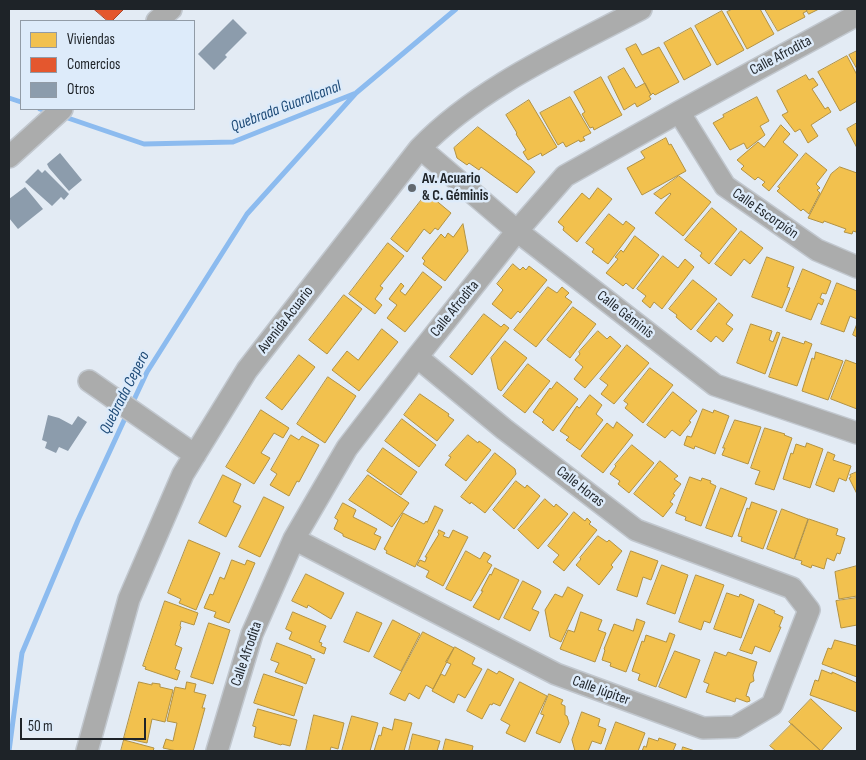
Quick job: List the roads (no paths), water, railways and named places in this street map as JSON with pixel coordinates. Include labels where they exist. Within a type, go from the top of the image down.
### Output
[{"type":"street","points":[[158,20],[171,9]]},
{"type":"street","name":"Avenida Acuario","points":[[87,751],[129,599],[184,474],[247,370],[420,148],[440,127],[500,85],[641,9]]},
{"type":"street","name":"Calle Afrodita","points":[[216,751],[252,634],[294,539],[347,448],[517,231],[565,176],[857,14]]},
{"type":"street","points":[[9,157],[61,110]]},
{"type":"street","name":"Calle Escorpión","points":[[678,112],[725,186],[817,250],[857,267]]},
{"type":"street","name":"Calle Géminis","points":[[420,148],[517,231],[715,386],[857,433]]},
{"type":"street","name":"Calle Horas","points":[[417,357],[504,429],[636,530],[765,578]]},
{"type":"street","points":[[88,381],[195,455]]},
{"type":"street","name":"Calle Júpiter","points":[[294,539],[556,674],[702,728],[735,727],[772,705],[809,610],[792,588],[765,578]]},
{"type":"waterway","name":"Quebrada Guaralcanal","points":[[62,116],[144,144],[233,142],[356,93],[456,9]]},
{"type":"waterway","name":"Quebrada Cepero","points":[[132,404],[147,372],[247,214],[356,93]]},
{"type":"waterway","name":"Quebrada Guaralcanal","points":[[9,98],[20,102]]},
{"type":"waterway","name":"Quebrada Guaralcanal","points":[[43,110],[51,113]]},
{"type":"waterway","name":"Quebrada Cepero","points":[[9,751],[22,653],[78,520],[127,414]]},
{"type":"place","name":"Av. Acuario & C. Géminis","points":[[412,188]]}]
